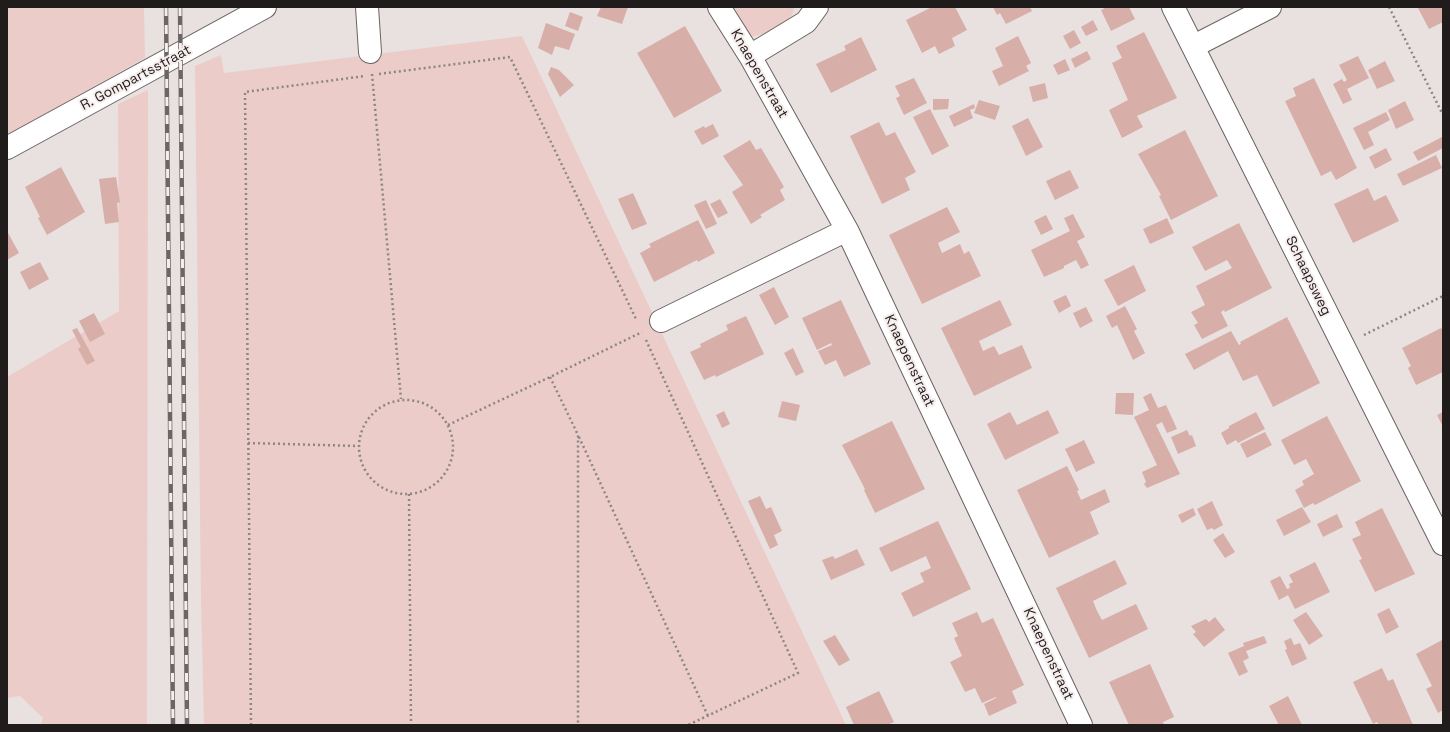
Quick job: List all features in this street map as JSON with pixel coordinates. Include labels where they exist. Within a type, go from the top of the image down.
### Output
[{"type":"street","name":"R. Gompartsstraat","points":[[7,148],[265,7]]},
{"type":"street","points":[[366,7],[370,52]]},
{"type":"street","name":"Knaepenstraat","points":[[719,7],[750,56],[847,230],[1081,725]]},
{"type":"street","points":[[750,56],[806,22],[817,7]]},
{"type":"street","name":"Schaapsweg","points":[[1173,7],[1194,46],[1342,346],[1443,544]]},
{"type":"street","points":[[1194,46],[1270,7]]},
{"type":"street","points":[[662,320],[847,230]]},
{"type":"path","points":[[1389,7],[1443,115]]},
{"type":"path","points":[[370,52],[401,399]]},
{"type":"path","points":[[251,725],[245,92],[510,57],[639,324]]},
{"type":"path","points":[[1342,346],[1443,296]]},
{"type":"path","points":[[448,425],[550,377],[662,320]]},
{"type":"path","points":[[642,331],[798,673],[688,725]]},
{"type":"path","points":[[550,377],[708,716]]},
{"type":"path","points":[[401,399],[422,402],[437,411],[448,425],[453,443],[451,461],[440,479],[426,489],[409,494],[392,492],[383,488],[370,478],[361,463],[358,446],[364,424],[373,413],[388,402],[401,399]]},
{"type":"path","points":[[578,435],[578,725]]},
{"type":"path","points":[[248,443],[358,446]]},
{"type":"path","points":[[409,494],[411,725]]},
{"type":"shaded area","points":[[7,7],[144,7],[145,58],[7,135]]},
{"type":"shaded area","points":[[723,7],[794,8],[788,20],[776,29],[760,35],[746,37]]},
{"type":"shaded area","points":[[522,36],[846,725],[204,725],[201,601],[195,66],[221,55],[224,73]]},
{"type":"shaded area","points":[[148,90],[147,725],[41,725],[43,718],[20,696],[7,698],[7,377],[119,311],[118,104]]},
{"type":"building","points":[[601,7],[628,7],[622,24],[597,16]]},
{"type":"building","points":[[932,7],[955,7],[967,30],[952,38],[955,46],[939,54],[935,46],[922,53],[906,20]]},
{"type":"building","points":[[993,7],[1030,7],[1032,11],[1006,24],[1000,13],[997,15]]},
{"type":"building","points":[[1107,7],[1129,7],[1135,19],[1111,31],[1101,10]]},
{"type":"building","points":[[1443,7],[1443,22],[1429,29],[1418,8]]},
{"type":"building","points":[[570,12],[583,17],[578,31],[565,26]]},
{"type":"building","points":[[1093,20],[1098,30],[1086,36],[1081,27]]},
{"type":"building","points":[[546,23],[575,34],[569,50],[555,46],[552,55],[538,48]]},
{"type":"building","points":[[685,26],[722,91],[674,118],[637,53]]},
{"type":"building","points":[[1074,30],[1081,43],[1070,49],[1063,36]]},
{"type":"building","points":[[1144,32],[1177,98],[1137,116],[1143,127],[1122,138],[1109,110],[1128,100],[1112,63],[1122,58],[1116,46]]},
{"type":"building","points":[[1018,36],[1031,63],[1026,66],[1029,71],[999,86],[992,71],[1003,66],[995,48]]},
{"type":"building","points":[[861,37],[877,70],[831,93],[816,64],[846,50],[844,46]]},
{"type":"building","points":[[1087,51],[1091,59],[1075,68],[1071,59]]},
{"type":"building","points":[[1358,56],[1369,78],[1347,89],[1352,100],[1343,104],[1333,84],[1342,79],[1344,82],[1347,80],[1339,65]]},
{"type":"building","points":[[1065,59],[1070,70],[1058,75],[1053,65]]},
{"type":"building","points":[[1385,61],[1395,81],[1377,89],[1368,70]]},
{"type":"building","points":[[551,67],[559,70],[574,85],[560,97],[548,74]]},
{"type":"building","points":[[914,78],[927,103],[904,115],[896,98],[900,96],[895,86]]},
{"type":"building","points":[[1314,78],[1357,168],[1336,180],[1331,171],[1321,176],[1285,101],[1296,96],[1293,88]]},
{"type":"building","points":[[1045,83],[1048,98],[1033,102],[1029,87]]},
{"type":"building","points":[[933,99],[949,99],[948,109],[933,110]]},
{"type":"building","points":[[979,100],[1000,106],[995,120],[974,113]]},
{"type":"building","points":[[1405,101],[1414,120],[1396,129],[1388,110]]},
{"type":"building","points":[[974,104],[975,108],[970,110],[973,118],[954,127],[949,116]]},
{"type":"building","points":[[930,109],[949,146],[932,155],[913,117]]},
{"type":"building","points":[[1386,112],[1390,120],[1368,132],[1374,145],[1364,150],[1353,128]]},
{"type":"building","points":[[1028,118],[1043,147],[1026,156],[1012,126]]},
{"type":"building","points":[[879,122],[886,136],[895,132],[916,172],[905,178],[910,190],[882,204],[850,136]]},
{"type":"building","points":[[713,124],[719,136],[702,145],[694,131],[704,126],[705,128]]},
{"type":"building","points":[[1185,130],[1218,196],[1171,220],[1159,196],[1161,195],[1138,154]]},
{"type":"building","points":[[1442,137],[1443,148],[1418,161],[1413,152]]},
{"type":"building","points":[[750,140],[756,150],[761,148],[773,168],[784,187],[780,190],[785,200],[760,215],[762,217],[751,224],[732,192],[743,185],[723,156]]},
{"type":"building","points":[[1386,148],[1392,160],[1375,169],[1369,157]]},
{"type":"building","points":[[1436,155],[1442,168],[1403,186],[1397,174]]},
{"type":"building","points":[[61,167],[85,212],[47,235],[25,187]]},
{"type":"building","points":[[1070,170],[1079,188],[1055,200],[1046,181]]},
{"type":"building","points":[[116,177],[120,202],[117,203],[119,222],[105,224],[99,179]]},
{"type":"building","points":[[1368,188],[1374,201],[1386,195],[1399,221],[1353,243],[1334,204]]},
{"type":"building","points":[[633,193],[647,224],[632,230],[618,199]]},
{"type":"building","points":[[720,199],[728,213],[718,218],[710,204]]},
{"type":"building","points":[[706,200],[717,224],[706,229],[694,205]]},
{"type":"building","points":[[947,207],[960,232],[938,243],[942,253],[960,244],[964,254],[969,251],[981,276],[922,304],[889,235]]},
{"type":"building","points":[[1073,214],[1085,237],[1077,241],[1089,265],[1081,269],[1076,260],[1064,266],[1064,268],[1044,277],[1031,250],[1070,231],[1064,218]]},
{"type":"building","points":[[1046,215],[1053,229],[1041,235],[1034,221]]},
{"type":"building","points":[[1167,218],[1174,233],[1150,244],[1143,229]]},
{"type":"building","points":[[698,220],[715,253],[698,262],[697,260],[654,282],[640,253],[651,247],[649,244]]},
{"type":"building","points":[[1239,223],[1272,288],[1225,312],[1224,310],[1221,312],[1228,326],[1202,339],[1194,325],[1198,323],[1191,312],[1205,305],[1196,286],[1232,268],[1227,260],[1205,271],[1192,247]]},
{"type":"building","points":[[7,231],[19,253],[7,260]]},
{"type":"building","points":[[40,262],[49,279],[29,290],[20,272]]},
{"type":"building","points":[[1134,265],[1146,291],[1118,306],[1104,280]]},
{"type":"building","points":[[774,287],[789,317],[775,325],[759,295]]},
{"type":"building","points":[[1066,295],[1071,306],[1059,313],[1053,301]]},
{"type":"building","points":[[841,300],[871,364],[844,377],[836,360],[825,365],[818,351],[832,345],[831,343],[817,350],[802,318]]},
{"type":"building","points":[[1000,300],[1012,325],[979,341],[983,351],[994,346],[999,355],[1022,345],[1032,368],[974,396],[941,328]]},
{"type":"building","points":[[1125,306],[1137,329],[1134,331],[1145,353],[1133,360],[1117,325],[1112,328],[1106,316]]},
{"type":"building","points":[[1086,307],[1093,321],[1080,328],[1073,313]]},
{"type":"building","points":[[94,313],[105,334],[90,342],[79,321]]},
{"type":"building","points":[[746,316],[764,354],[716,377],[715,375],[704,380],[690,352],[701,347],[700,344],[728,330],[726,325]]},
{"type":"building","points":[[1287,317],[1320,383],[1273,407],[1257,375],[1243,381],[1228,351],[1194,370],[1185,354],[1231,331],[1239,345],[1241,344],[1240,342]]},
{"type":"building","points":[[77,328],[95,361],[87,365],[78,349],[81,347],[72,330]]},
{"type":"building","points":[[1441,328],[1443,331],[1443,372],[1416,385],[1408,368],[1411,366],[1402,348]]},
{"type":"building","points":[[793,348],[804,372],[796,376],[784,353]]},
{"type":"building","points":[[1116,393],[1134,393],[1133,415],[1115,414]]},
{"type":"building","points":[[1151,393],[1158,408],[1166,405],[1177,429],[1167,433],[1162,422],[1156,425],[1154,421],[1180,474],[1147,488],[1144,484],[1146,482],[1142,472],[1157,465],[1134,417],[1149,410],[1143,397]]},
{"type":"building","points":[[782,401],[800,405],[796,421],[778,417]]},
{"type":"building","points":[[1048,410],[1059,433],[1005,460],[987,424],[1010,412],[1017,425]]},
{"type":"building","points":[[724,411],[730,424],[722,428],[716,415]]},
{"type":"building","points":[[1256,412],[1265,429],[1238,443],[1236,440],[1227,445],[1221,433],[1229,428],[1229,426]]},
{"type":"building","points":[[1443,412],[1443,427],[1437,415]]},
{"type":"building","points":[[1327,416],[1361,481],[1315,505],[1313,503],[1304,508],[1295,490],[1304,485],[1302,481],[1314,474],[1306,459],[1294,465],[1281,440]]},
{"type":"building","points":[[892,421],[925,489],[875,513],[864,490],[865,489],[842,445]]},
{"type":"building","points":[[1187,430],[1190,436],[1192,435],[1196,446],[1178,454],[1171,437]]},
{"type":"building","points":[[1265,432],[1272,445],[1247,458],[1240,444]]},
{"type":"building","points":[[1084,440],[1095,463],[1076,472],[1065,449]]},
{"type":"building","points":[[1067,466],[1079,490],[1077,491],[1081,500],[1105,489],[1110,502],[1090,512],[1099,534],[1049,558],[1017,490]]},
{"type":"building","points":[[760,496],[766,509],[771,507],[782,531],[774,535],[778,545],[770,549],[748,501]]},
{"type":"building","points":[[1212,501],[1223,525],[1214,530],[1212,528],[1207,530],[1197,509]]},
{"type":"building","points":[[1302,507],[1311,522],[1284,536],[1276,520]]},
{"type":"building","points":[[1193,508],[1196,515],[1182,523],[1178,515]]},
{"type":"building","points":[[1382,508],[1415,574],[1375,592],[1359,560],[1362,559],[1352,539],[1361,535],[1355,522]]},
{"type":"building","points":[[1337,514],[1343,527],[1323,537],[1317,524]]},
{"type":"building","points":[[938,521],[971,589],[913,617],[901,593],[924,582],[920,573],[931,568],[926,556],[891,572],[879,548]]},
{"type":"building","points":[[1223,533],[1235,552],[1225,558],[1213,540]]},
{"type":"building","points":[[857,549],[865,565],[831,580],[822,560],[833,556],[835,559]]},
{"type":"building","points":[[1115,560],[1127,584],[1093,601],[1097,611],[1102,620],[1136,604],[1148,629],[1089,658],[1056,588]]},
{"type":"building","points":[[1315,562],[1330,592],[1295,609],[1288,595],[1279,600],[1270,581],[1280,576],[1287,589],[1290,588],[1289,584],[1293,582],[1289,575]]},
{"type":"building","points":[[1389,608],[1399,627],[1386,634],[1377,614]]},
{"type":"building","points":[[977,612],[982,623],[993,618],[1024,685],[1012,691],[1017,703],[989,716],[984,704],[996,697],[982,703],[975,688],[965,692],[950,662],[962,656],[954,638],[958,636],[952,623]]},
{"type":"building","points":[[1306,612],[1323,636],[1309,645],[1293,620]]},
{"type":"building","points":[[1215,617],[1225,630],[1204,647],[1193,634],[1196,632],[1191,626],[1206,619],[1209,622]]},
{"type":"building","points":[[835,635],[850,660],[839,666],[823,641]]},
{"type":"building","points":[[1264,636],[1267,643],[1246,651],[1249,658],[1243,661],[1248,672],[1239,676],[1228,653],[1244,646],[1243,643]]},
{"type":"building","points":[[1291,638],[1294,645],[1300,643],[1307,659],[1292,666],[1285,650],[1287,649],[1284,641]]},
{"type":"building","points":[[1442,640],[1443,710],[1438,713],[1426,689],[1432,686],[1416,654]]},
{"type":"building","points":[[1150,664],[1174,717],[1163,722],[1164,725],[1129,725],[1109,682]]},
{"type":"building","points":[[1382,668],[1388,681],[1393,679],[1413,725],[1379,725],[1377,722],[1373,724],[1353,682]]},
{"type":"building","points":[[879,691],[894,722],[887,725],[854,725],[846,707]]},
{"type":"building","points":[[1288,696],[1302,725],[1279,725],[1269,706]]},
{"type":"railway","points":[[166,7],[173,725]]},
{"type":"railway","points":[[180,7],[187,725]]}]
